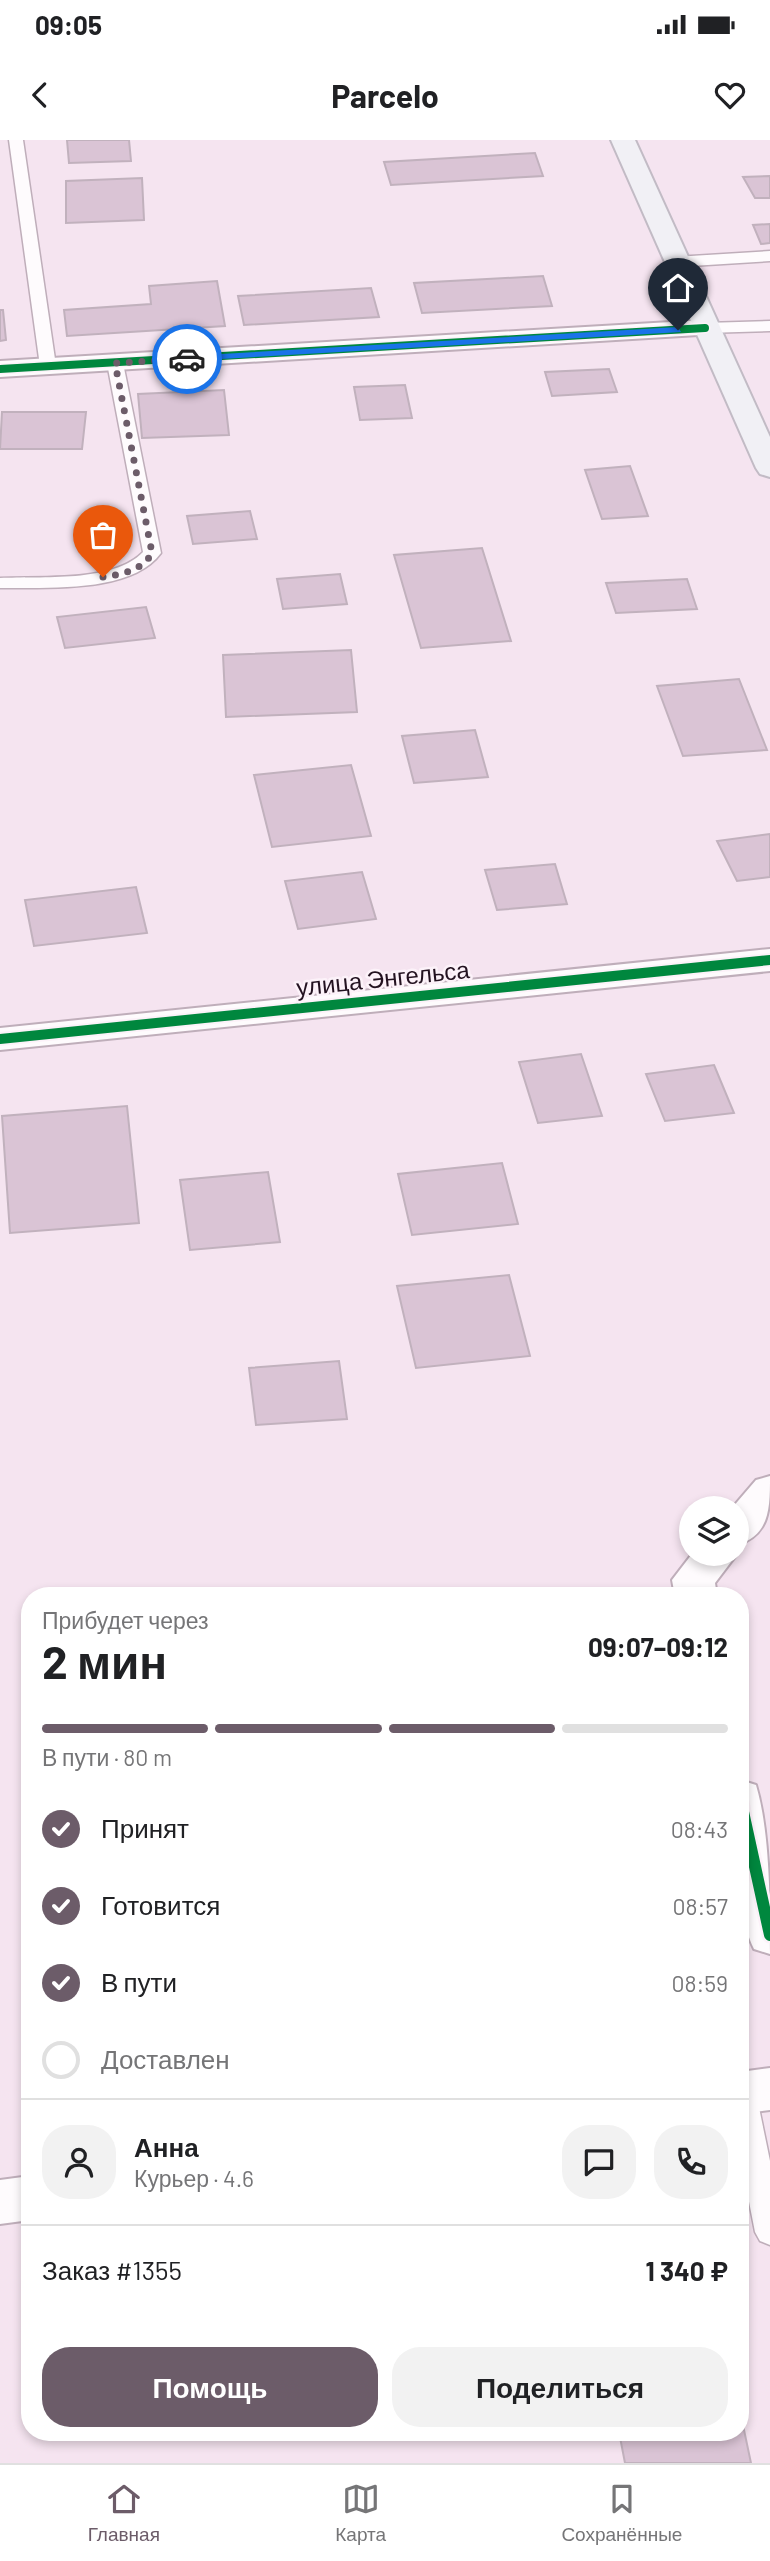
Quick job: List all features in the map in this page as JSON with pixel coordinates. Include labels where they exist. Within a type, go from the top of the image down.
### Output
[{"type":"highway","points":[[623,140],[770,468]]},
{"type":"street","points":[[0,369],[705,328]]},
{"type":"street","name":"улица Энгельса","points":[[0,1039],[770,960]]},
{"type":"street","points":[[749,1516],[770,1491]]},
{"type":"street","points":[[694,1587],[693,1580],[705,1566]]},
{"type":"street","points":[[749,1839],[770,1935]]},
{"type":"street","points":[[0,2202],[21,2199]]},
{"type":"lane","points":[[16,140],[48,366]]},
{"type":"lane","points":[[676,262],[770,256]]},
{"type":"lane","points":[[705,328],[770,326]]},
{"type":"lane","points":[[0,583],[117,575],[147,562],[152,553],[115,363]]},
{"type":"lane","points":[[751,2092],[770,2232]]},
{"type":"building","points":[[67,140],[129,140],[131,161],[69,163]]},
{"type":"building","points":[[535,153],[543,176],[391,185],[384,162]]},
{"type":"building","points":[[770,176],[770,198],[755,198],[743,177]]},
{"type":"building","points":[[142,178],[144,220],[66,223],[66,181]]},
{"type":"building","points":[[770,224],[770,243],[761,244],[753,225]]},
{"type":"building","points":[[543,276],[552,306],[422,313],[414,283]]},
{"type":"building","points":[[217,281],[225,326],[67,336],[64,310],[151,304],[149,286]]},
{"type":"building","points":[[371,288],[379,317],[244,325],[238,296]]},
{"type":"building","points":[[0,310],[3,310],[6,340],[0,341]]},
{"type":"building","points":[[609,369],[617,392],[552,396],[545,372]]},
{"type":"building","points":[[405,385],[412,418],[360,420],[354,387]]},
{"type":"building","points":[[224,390],[229,435],[142,438],[138,394]]},
{"type":"building","points":[[2,412],[86,412],[82,449],[0,449]]},
{"type":"building","points":[[630,466],[648,516],[602,519],[585,470]]},
{"type":"building","points":[[250,511],[257,539],[193,544],[187,516]]},
{"type":"building","points":[[482,548],[511,641],[421,648],[394,555]]},
{"type":"building","points":[[340,574],[347,604],[283,609],[277,579]]},
{"type":"building","points":[[687,579],[697,609],[616,613],[606,583]]},
{"type":"building","points":[[146,607],[155,638],[65,648],[57,617]]},
{"type":"building","points":[[351,650],[357,712],[226,717],[223,655]]},
{"type":"building","points":[[739,679],[767,750],[683,756],[657,686]]},
{"type":"building","points":[[475,730],[488,777],[414,783],[402,736]]},
{"type":"building","points":[[351,765],[371,836],[272,847],[254,775]]},
{"type":"building","points":[[770,834],[770,877],[737,881],[717,841]]},
{"type":"building","points":[[555,864],[567,904],[497,910],[485,870]]},
{"type":"building","points":[[362,872],[376,919],[298,929],[285,881]]},
{"type":"building","points":[[136,887],[147,933],[34,946],[25,900]]},
{"type":"building","points":[[581,1054],[602,1116],[538,1123],[519,1062]]},
{"type":"building","points":[[714,1065],[734,1113],[665,1121],[646,1074]]},
{"type":"building","points":[[127,1106],[139,1223],[10,1233],[2,1116]]},
{"type":"building","points":[[502,1163],[518,1224],[412,1235],[398,1174]]},
{"type":"building","points":[[268,1172],[280,1242],[190,1250],[180,1180]]},
{"type":"building","points":[[509,1275],[530,1356],[416,1368],[397,1286]]},
{"type":"building","points":[[339,1361],[347,1419],[256,1425],[249,1368]]},
{"type":"building","points":[[621,2441],[746,2441],[751,2463],[625,2463]]},
{"type":"cycle path","points":[[0,369],[705,328]]},
{"type":"cycle path","points":[[0,1039],[770,960]]},
{"type":"cycle path","points":[[749,1839],[770,1935]]},
{"type":"way so far","points":[[103,577],[134,569],[147,562],[152,553],[115,363],[187,359]]},
{"type":"route","points":[[187,359],[678,330]]}]
